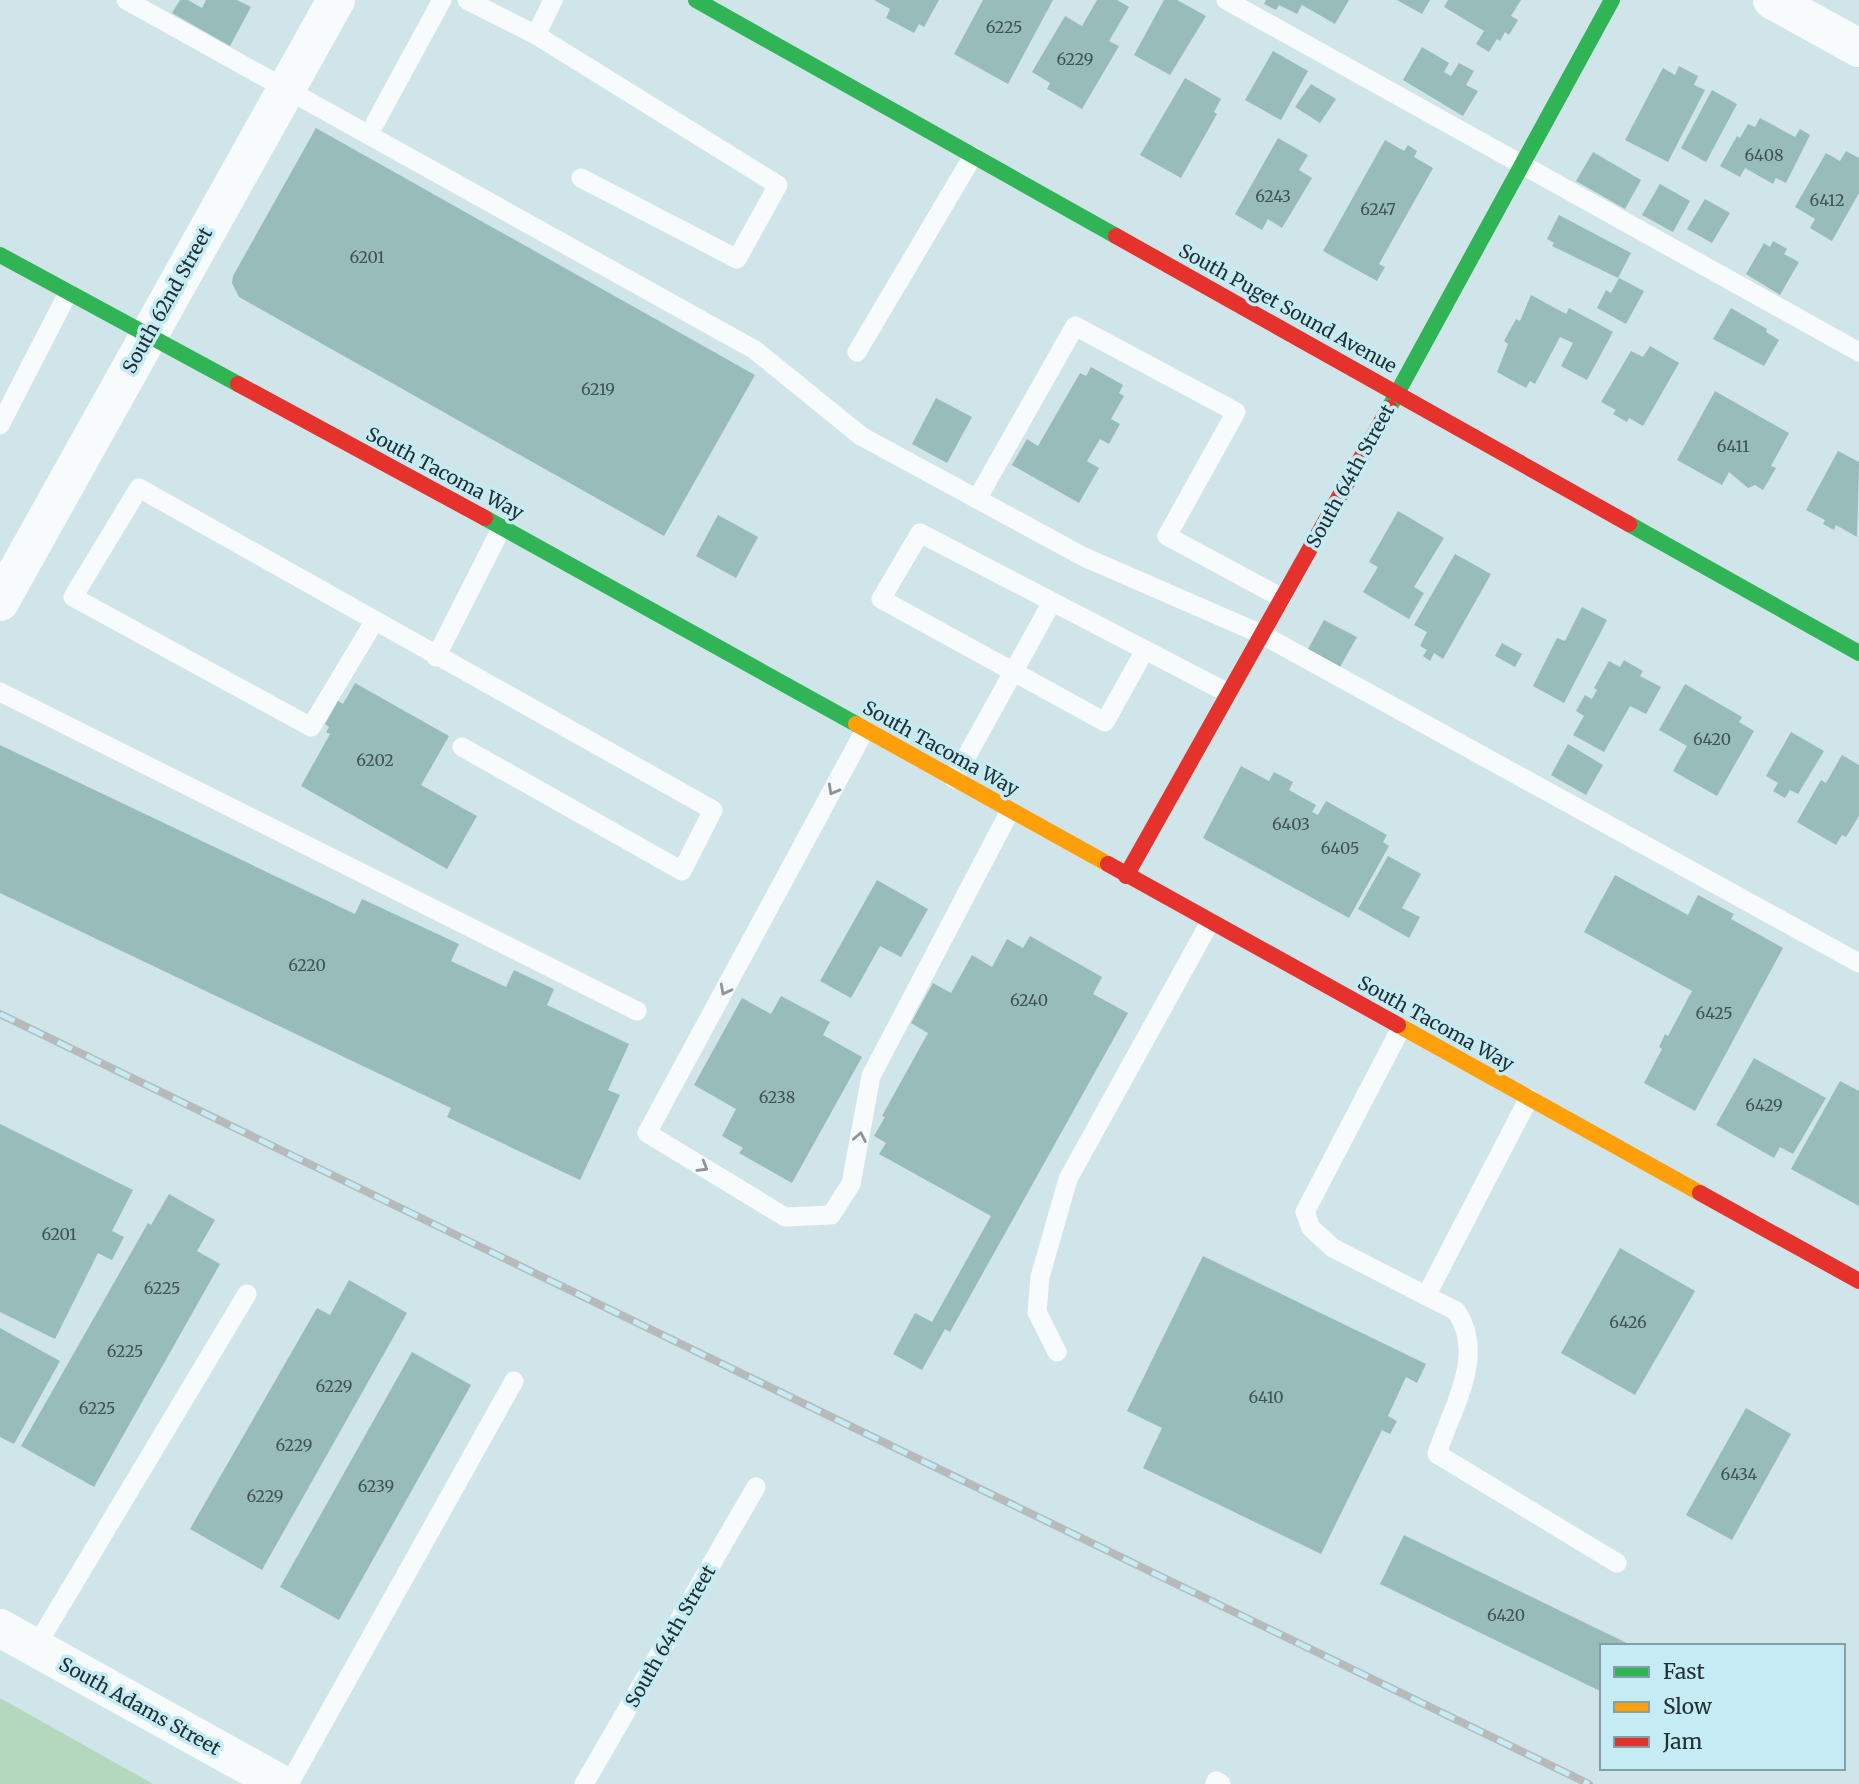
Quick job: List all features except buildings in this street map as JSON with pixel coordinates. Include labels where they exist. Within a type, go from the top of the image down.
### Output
[{"type":"street","name":"South 62nd Street","points":[[0,601],[336,0]]},
{"type":"street","name":"South Puget Sound Avenue","points":[[696,0],[1859,653]]},
{"type":"street","name":"South 64th Street","points":[[1126,876],[1397,394],[1612,0]]},
{"type":"street","points":[[1772,0],[1859,48]]},
{"type":"street","name":"South Tacoma Way","points":[[0,256],[502,527],[1859,1281]]},
{"type":"street","name":"South Adams Street","points":[[0,1628],[281,1784]]},
{"type":"lane","points":[[127,0],[755,350],[861,436],[1084,558],[1261,634],[1859,963]]},
{"type":"lane","points":[[375,123],[442,0]]},
{"type":"lane","points":[[467,0],[536,35],[778,185],[737,259],[581,178]]},
{"type":"lane","points":[[536,35],[553,0]]},
{"type":"lane","points":[[1226,0],[1859,352]]},
{"type":"lane","points":[[857,352],[973,156]]},
{"type":"lane","points":[[1,420],[68,293]]},
{"type":"lane","points":[[976,499],[1075,326],[1236,412],[1167,536],[1282,597]]},
{"type":"lane","points":[[374,622],[311,727],[73,597],[139,488],[713,810],[682,871],[462,747]]},
{"type":"lane","points":[[436,657],[502,527]]},
{"type":"lane","points":[[1145,650],[1105,722],[881,599],[920,533],[1228,693]]},
{"type":"lane","points":[[954,779],[1052,602]]},
{"type":"lane","points":[[0,692],[637,1011]]},
{"type":"lane","points":[[865,730],[647,1133],[785,1217],[831,1215],[851,1184],[871,1076],[1010,811]]},
{"type":"lane","points":[[1057,1352],[1037,1312],[1040,1277],[1068,1179],[1210,922]]},
{"type":"lane","points":[[1401,1028],[1305,1212],[1311,1228],[1333,1248],[1456,1311],[1467,1326],[1467,1380],[1437,1454],[1617,1563]]},
{"type":"lane","points":[[1426,1296],[1529,1098]]},
{"type":"lane","points":[[35,1648],[247,1294]]},
{"type":"lane","points":[[289,1784],[514,1381]]},
{"type":"lane","name":"South 64th Street","points":[[584,1784],[756,1487]]},
{"type":"lane","points":[[1214,1784],[1216,1781],[1221,1784]]},
{"type":"green space","points":[[0,1698],[153,1784],[0,1784]]},
{"type":"railway","points":[[0,1014],[1589,1784]]},
{"type":"traffic: fast","points":[[696,0],[1116,236]]},
{"type":"traffic: fast","points":[[1389,408],[1612,0]]},
{"type":"traffic: fast","points":[[0,255],[238,384]]},
{"type":"traffic: fast","points":[[485,518],[856,724]]},
{"type":"traffic: fast","points":[[1629,524],[1859,653]]},
{"type":"traffic: slow","points":[[856,724],[1108,864]]},
{"type":"traffic: slow","points":[[1398,1025],[1700,1193]]},
{"type":"traffic: jam","points":[[1116,236],[1629,524]]},
{"type":"traffic: jam","points":[[238,384],[485,518]]},
{"type":"traffic: jam","points":[[1126,876],[1389,408]]},
{"type":"traffic: jam","points":[[1108,864],[1398,1025]]},
{"type":"traffic: jam","points":[[1700,1193],[1859,1281]]}]
